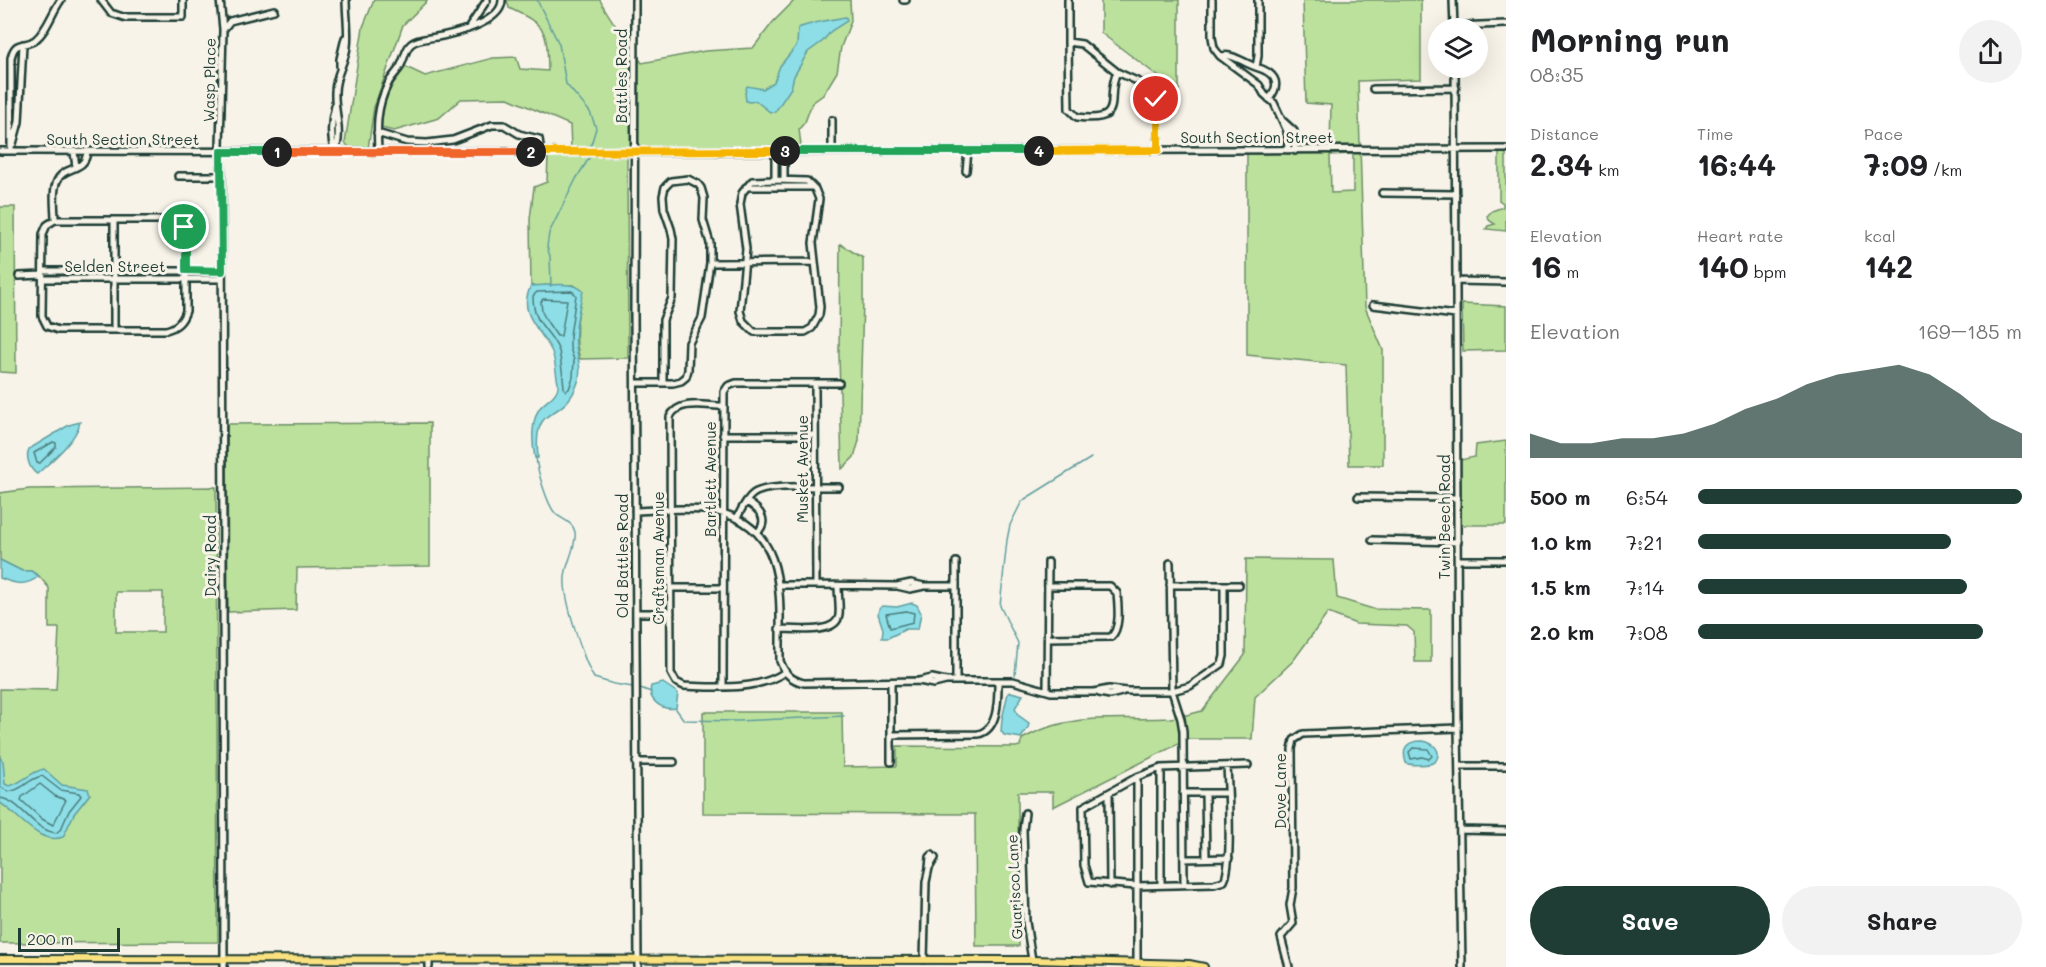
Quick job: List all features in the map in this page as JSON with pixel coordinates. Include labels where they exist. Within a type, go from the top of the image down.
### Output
[{"type":"main road","points":[[0,959],[224,964],[429,964],[638,959],[830,964],[924,960],[1032,960],[1051,964],[1137,962],[1188,964],[1204,967]]},
{"type":"street","points":[[11,151],[11,58],[14,48],[40,35],[61,0]]},
{"type":"street","points":[[101,0],[111,13],[123,17],[183,17],[184,2]]},
{"type":"street","points":[[220,0],[223,30]]},
{"type":"street","points":[[335,152],[338,144],[336,82],[346,36],[346,0]]},
{"type":"street","points":[[468,29],[487,0]]},
{"type":"street","points":[[378,152],[377,117],[388,84],[401,66],[408,46],[416,41],[468,29],[499,12],[502,0]]},
{"type":"street","name":"Battles Road","points":[[634,152],[635,0]]},
{"type":"street","points":[[1068,0],[1068,105],[1071,112],[1077,117],[1101,117],[1111,109],[1113,81],[1117,72]]},
{"type":"street","points":[[1212,0],[1214,48],[1220,56],[1258,85],[1274,103],[1287,131],[1288,150]]},
{"type":"street","points":[[1256,66],[1258,0]]},
{"type":"street","points":[[1454,0],[1454,18]]},
{"type":"street","name":"Wasp Place","points":[[221,152],[223,30],[230,21],[274,10]]},
{"type":"street","points":[[1488,25],[1506,24]]},
{"type":"street","points":[[1068,42],[1082,44],[1117,72],[1145,85],[1155,96],[1158,109],[1158,150]]},
{"type":"street","points":[[11,151],[19,122],[23,44]]},
{"type":"street","points":[[1220,56],[1230,55],[1244,63],[1268,70],[1274,77],[1275,90],[1269,99]]},
{"type":"street","name":"Twin Beech Road","points":[[1456,78],[1458,728],[1462,967]]},
{"type":"street","points":[[1373,89],[1456,88]]},
{"type":"street","points":[[832,120],[832,151]]},
{"type":"street","points":[[1283,120],[1294,131],[1295,151]]},
{"type":"street","points":[[377,133],[406,142],[445,142],[492,125],[504,125],[519,134],[538,139],[541,152]]},
{"type":"street","name":"South Section Street","points":[[0,151],[784,152],[1506,149]]},
{"type":"street","points":[[966,171],[968,151]]},
{"type":"street","points":[[74,152],[76,167]]},
{"type":"street","points":[[55,220],[56,182],[60,176],[84,162],[87,152]]},
{"type":"street","name":"Dairy Road","points":[[221,152],[224,964]]},
{"type":"street","name":"Old Battles Road","points":[[634,152],[638,967]]},
{"type":"street","points":[[775,152],[780,182]]},
{"type":"street","points":[[780,182],[784,152]]},
{"type":"street","points":[[178,176],[222,176]]},
{"type":"street","points":[[634,383],[663,383],[681,381],[688,373],[689,343],[702,318],[710,263],[710,243],[703,220],[704,198],[701,188],[687,179],[671,181],[665,187],[663,196],[663,209],[673,239],[672,298],[663,320],[663,383]]},
{"type":"street","points":[[752,181],[780,182],[807,181],[818,194],[820,205],[814,239],[819,315],[809,330],[802,333],[754,332],[743,321],[741,305],[746,237],[740,204],[742,193],[752,181]]},
{"type":"street","points":[[746,187],[780,182]]},
{"type":"street","points":[[1382,193],[1456,194]]},
{"type":"street","points":[[171,219],[181,223],[186,232],[186,310],[179,324],[166,330],[58,330],[47,326],[42,316],[43,234],[47,225],[55,220],[114,220],[171,219]]},
{"type":"street","points":[[114,220],[114,330]]},
{"type":"street","points":[[710,263],[814,262]]},
{"type":"street","name":"Selden Street","points":[[18,276],[114,271],[222,271]]},
{"type":"street","name":"Selden Street","points":[[43,275],[114,279],[222,279]]},
{"type":"street","points":[[1456,281],[1506,282]]},
{"type":"street","points":[[1373,305],[1456,315]]},
{"type":"street","name":"Musket Avenue","points":[[815,383],[816,585]]},
{"type":"street","name":"Bartlett Avenue","points":[[723,686],[724,392],[731,384],[839,383]]},
{"type":"street","name":"Craftsman Avenue","points":[[723,406],[682,406],[673,413],[670,423],[670,672],[673,679],[684,686],[748,686],[770,681],[785,672]]},
{"type":"street","points":[[723,435],[815,435]]},
{"type":"street","points":[[737,518],[751,495],[769,488],[839,487]]},
{"type":"street","points":[[1358,497],[1457,498]]},
{"type":"street","points":[[747,502],[757,508],[763,518],[762,526],[757,533]]},
{"type":"street","points":[[635,511],[704,510],[737,518],[757,533],[777,569],[780,661],[785,672],[795,681],[804,683],[919,681],[934,684],[946,681],[998,681],[1019,682],[1047,691],[1094,692],[1108,695],[1127,692],[1172,692],[1191,686],[1222,664],[1224,585]]},
{"type":"street","points":[[1372,540],[1458,542]]},
{"type":"street","points":[[1458,560],[1506,560]]},
{"type":"street","points":[[956,562],[956,681]]},
{"type":"street","points":[[1047,691],[1048,562]]},
{"type":"street","points":[[1170,563],[1172,692],[1182,725],[1184,884]]},
{"type":"street","points":[[779,585],[897,586],[910,589],[956,585]]},
{"type":"street","points":[[1170,585],[1239,585]]},
{"type":"street","points":[[779,629],[831,627],[839,616],[838,586]]},
{"type":"street","points":[[1048,586],[1110,586],[1117,593],[1117,630],[1111,637],[1048,638]]},
{"type":"street","points":[[671,588],[723,588]]},
{"type":"street","points":[[636,613],[671,613]]},
{"type":"street","points":[[891,735],[987,732],[993,724],[998,681]]},
{"type":"street","points":[[891,682],[891,762]]},
{"type":"street","name":"Dove Lane","points":[[1289,967],[1281,937],[1293,922],[1290,905],[1293,888],[1292,749],[1294,740],[1303,734],[1458,728]]},
{"type":"street","points":[[636,762],[674,762]]},
{"type":"street","points":[[1227,766],[1229,858],[1224,881],[1214,884],[1136,886],[1086,884],[1083,807],[1137,777],[1161,768],[1248,765]]},
{"type":"street","points":[[1460,766],[1506,766]]},
{"type":"street","points":[[1161,768],[1161,885]]},
{"type":"street","points":[[1137,777],[1135,954],[1137,962]]},
{"type":"street","points":[[1183,793],[1228,793]]},
{"type":"street","points":[[1205,793],[1206,858]]},
{"type":"street","points":[[1109,794],[1110,885]]},
{"type":"street","name":"Guarisco Lane","points":[[1025,813],[1023,831],[1026,922],[1032,960]]},
{"type":"street","points":[[1460,830],[1506,831]]},
{"type":"street","points":[[1184,859],[1229,858]]},
{"type":"street","points":[[924,960],[926,882],[929,868]]},
{"type":"street","points":[[1224,881],[1230,887]]},
{"type":"street","points":[[15,959],[15,967]]},
{"type":"green space","points":[[374,0],[428,0],[403,25],[374,107],[368,149],[351,149],[345,143],[363,27]]},
{"type":"green space","points":[[507,0],[600,0],[642,63],[705,51],[753,48],[773,22],[795,0],[850,0],[851,21],[841,47],[837,72],[823,95],[812,103],[805,122],[799,129],[801,146],[571,148],[570,125],[508,98],[461,99],[439,118],[394,131],[381,128],[384,102],[395,81],[406,67],[425,76],[493,58],[516,57],[520,69],[548,71],[547,46],[542,31],[531,20],[509,8]]},
{"type":"green space","points":[[1101,0],[1179,0],[1179,92],[1101,33]]},
{"type":"green space","points":[[1303,0],[1421,0],[1421,79],[1358,81],[1365,307],[1383,350],[1383,465],[1349,465],[1346,365],[1247,355],[1247,148],[1330,147],[1331,105],[1306,103]],"holes":[[[1353,154],[1353,192],[1331,193],[1330,155]]]},
{"type":"green space","points":[[1499,153],[1506,153],[1506,231],[1486,229],[1495,224],[1487,216],[1492,211],[1503,207],[1503,203],[1499,200]]},
{"type":"green space","points":[[627,155],[628,358],[580,359],[577,334],[582,291],[574,285],[531,286],[530,219],[534,187],[547,182],[548,156]]},
{"type":"green space","points":[[0,207],[15,207],[16,373],[0,372]]},
{"type":"green space","points":[[840,244],[863,258],[859,441],[854,457],[842,469],[839,355]]},
{"type":"green space","points":[[1462,304],[1506,306],[1506,350],[1463,351]]},
{"type":"green space","points":[[430,423],[430,566],[297,568],[296,610],[228,612],[227,424]]},
{"type":"green space","points":[[1506,441],[1506,525],[1460,525],[1460,460],[1475,457],[1476,445]]},
{"type":"green space","points":[[216,487],[218,942],[0,943],[0,689],[56,690],[59,628],[49,628],[49,588],[39,576],[31,571],[22,571],[0,560],[0,493],[29,489]],"holes":[[[116,592],[163,592],[163,632],[116,632]]]},
{"type":"green space","points":[[1246,559],[1334,560],[1337,598],[1373,609],[1431,610],[1431,662],[1415,662],[1414,632],[1407,626],[1356,624],[1328,613],[1293,661],[1255,697],[1252,739],[1188,739],[1053,807],[1053,792],[1018,792],[1019,946],[976,946],[975,814],[703,813],[703,712],[842,712],[843,767],[897,766],[897,746],[1016,747],[1020,746],[1022,739],[1058,724],[1094,719],[1170,718],[1202,711],[1245,655]]},
{"type":"water","points":[[846,17],[847,21],[831,31],[823,41],[808,52],[794,76],[791,88],[775,112],[770,112],[756,101],[746,101],[747,86],[763,89],[774,82],[780,66],[797,45],[798,28]]},
{"type":"water","points":[[571,285],[583,291],[576,333],[580,373],[576,388],[570,398],[541,423],[538,435],[538,458],[535,458],[533,433],[536,414],[557,391],[558,383],[552,352],[528,313],[527,296],[531,286]]},
{"type":"water","points":[[80,422],[74,436],[62,450],[37,474],[34,472],[28,459],[29,449],[69,425]]},
{"type":"water","points":[[0,560],[22,571],[31,571],[39,576],[25,583],[0,578]]},
{"type":"water","points":[[912,603],[917,605],[921,613],[918,629],[906,629],[888,638],[882,638],[883,629],[878,614],[879,609],[882,606],[897,607]]},
{"type":"water","points":[[663,683],[678,693],[676,708],[666,708],[653,700],[651,686]]},
{"type":"water","points":[[1008,693],[1023,695],[1015,708],[1018,715],[1029,723],[1021,738],[1004,735],[1001,731]]},
{"type":"water","points":[[1423,741],[1431,744],[1438,751],[1435,762],[1420,765],[1406,763],[1404,753],[1407,746],[1413,742]]},
{"type":"water","points":[[0,758],[3,761],[5,784],[9,786],[44,769],[62,785],[88,789],[90,794],[74,814],[63,837],[54,839],[38,833],[0,803]]},
{"type":"waterway","points":[[537,0],[559,44],[566,84],[590,112],[596,128],[591,145]]},
{"type":"waterway","points":[[551,286],[550,256],[547,247],[549,233],[576,179],[591,155]]},
{"type":"waterway","points":[[536,457],[543,487],[552,509],[572,525],[575,532],[566,571],[565,587],[579,643],[594,678],[633,687]]},
{"type":"waterway","points":[[1015,675],[1018,643],[1000,606],[1010,525],[1025,499],[1091,458]]},
{"type":"waterway","points":[[640,688],[651,692]]},
{"type":"waterway","points":[[676,709],[684,720],[737,721],[844,716]]},
{"type":"route","points":[[184,227],[186,270],[222,271],[221,152],[1158,150],[1156,99]]}]
